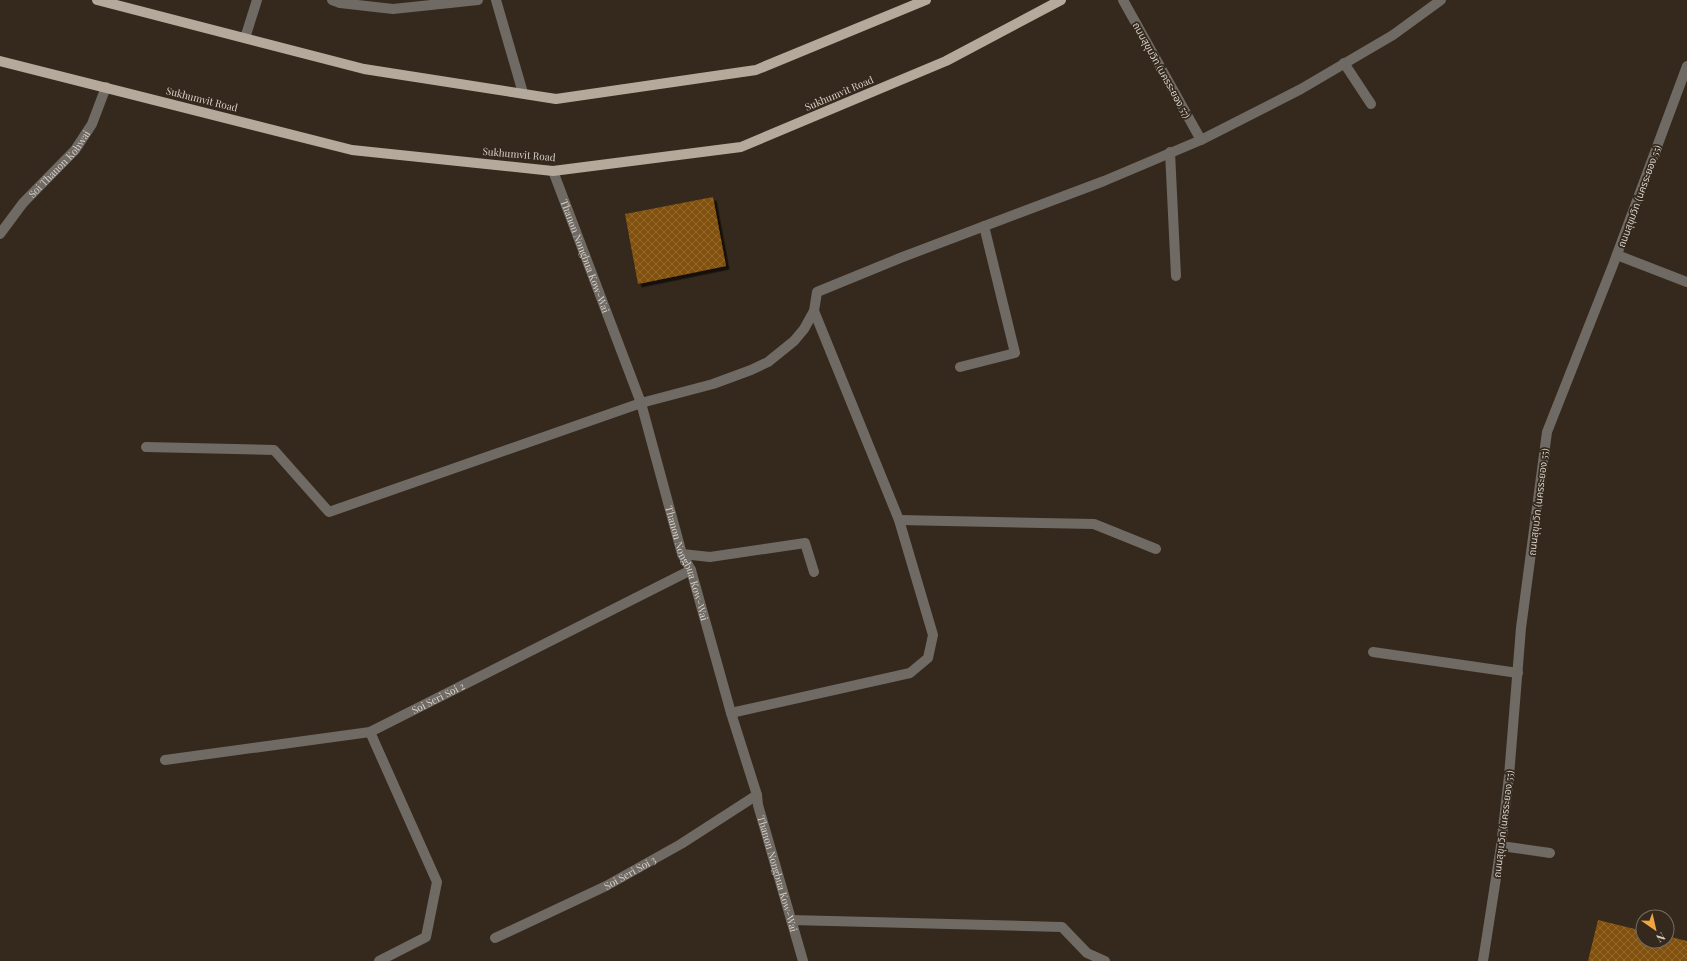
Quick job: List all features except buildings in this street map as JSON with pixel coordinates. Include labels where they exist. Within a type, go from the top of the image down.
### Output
[{"type":"main road","points":[[97,0],[364,69],[556,99],[756,70],[926,0]]},
{"type":"main road","name":"Sukhumvit Road","points":[[0,61],[352,150],[553,171],[741,147],[946,61],[1061,0]]},
{"type":"street","points":[[245,38],[257,0]]},
{"type":"street","points":[[332,0],[340,3],[393,9],[478,0]]},
{"type":"street","points":[[496,0],[523,93]]},
{"type":"street","name":"ถนนสุขุมวิท (นครระยอง 57)","points":[[1123,0],[1201,140]]},
{"type":"street","points":[[146,447],[274,450],[329,512],[642,403],[713,384],[768,362],[794,341],[804,329],[814,311],[817,292],[984,226],[1104,181],[1201,140],[1301,89],[1393,35],[1440,0]]},
{"type":"street","points":[[1344,63],[1371,104]]},
{"type":"street","name":"ถนนสุขุมวิท (นครระยอง 55)","points":[[1483,961],[1501,846],[1521,628],[1547,432],[1617,255],[1687,66]]},
{"type":"street","name":"Soi Thanon Kohwai","points":[[0,234],[23,204],[75,150],[92,124],[106,87]]},
{"type":"street","points":[[1170,152],[1176,276]]},
{"type":"street","name":"Thanon Nongbua Kow-Wai","points":[[553,171],[642,403],[682,554],[690,570],[731,713],[757,795],[758,805],[803,961]]},
{"type":"street","points":[[960,367],[1016,353],[984,226]]},
{"type":"street","points":[[1617,255],[1687,282]]},
{"type":"street","points":[[731,713],[910,673],[928,658],[933,635],[899,520],[814,311]]},
{"type":"street","points":[[899,520],[1094,524],[1156,549]]},
{"type":"street","points":[[682,554],[710,557],[805,543],[814,572]]},
{"type":"street","name":"Soi Seri Soi 2","points":[[165,760],[370,732],[690,570]]},
{"type":"street","points":[[1373,652],[1518,673]]},
{"type":"street","points":[[370,732],[437,882],[426,937],[379,961]]},
{"type":"street","name":"Soi Seri Soi 3","points":[[495,938],[606,886],[681,844],[757,795]]},
{"type":"street","points":[[1501,846],[1550,853]]},
{"type":"street","points":[[791,920],[1062,927],[1087,952],[1105,961]]}]
